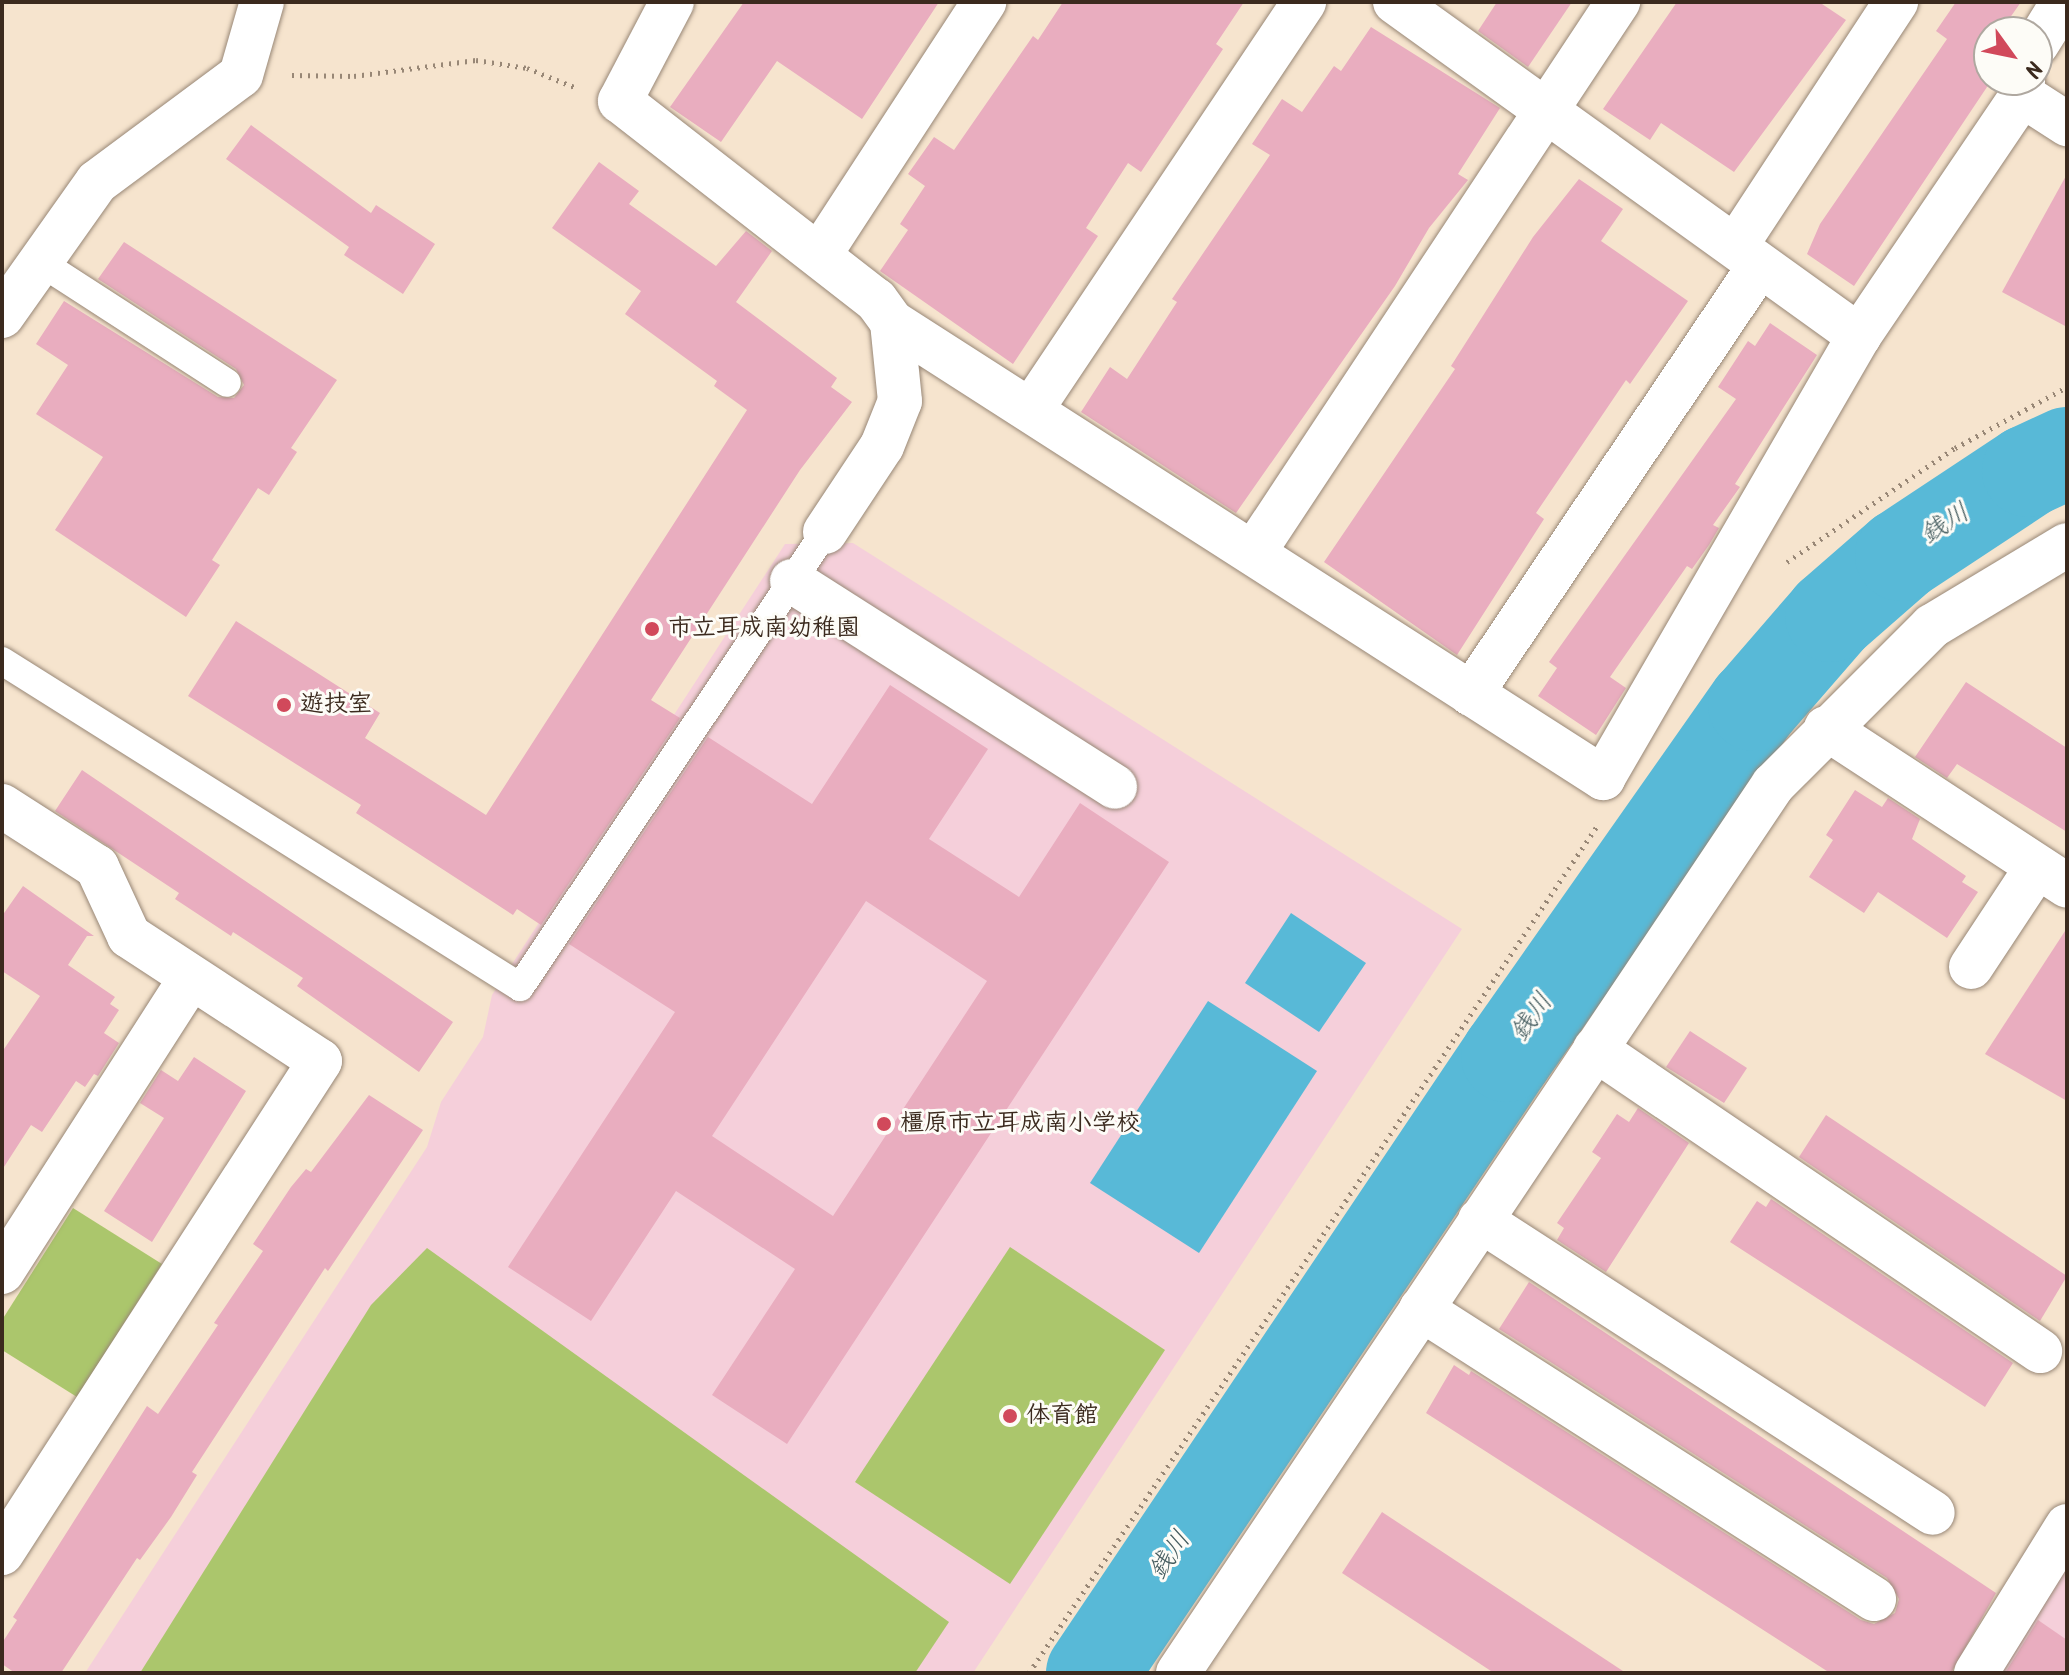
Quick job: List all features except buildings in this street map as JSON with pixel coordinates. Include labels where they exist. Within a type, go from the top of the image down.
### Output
[{"type":"street","points":[[2,316],[37,260],[97,182],[241,75],[262,2]]},
{"type":"street","points":[[672,2],[620,101],[820,254],[876,300],[892,322],[1603,778],[1859,336],[2018,96]]},
{"type":"street","points":[[820,254],[984,2]]},
{"type":"street","points":[[1031,410],[1304,2]]},
{"type":"street","points":[[1395,2],[1546,114],[1749,254],[1859,336]]},
{"type":"street","points":[[1254,552],[1618,2]]},
{"type":"street","points":[[1471,694],[1749,254],[1896,2]]},
{"type":"street","points":[[2033,96],[2067,124]]},
{"type":"street","points":[[825,532],[882,446],[900,401],[892,322]]},
{"type":"street","points":[[1178,1673],[1773,785],[1826,728],[1932,626],[2060,557]]},
{"type":"street","points":[[792,581],[1115,787]]},
{"type":"street","points":[[1826,728],[2052,877],[1971,967]]},
{"type":"street","points":[[2,806],[97,867],[129,936],[320,1061],[2,1553]]},
{"type":"street","points":[[2,1272],[191,978]]},
{"type":"street","points":[[1595,1049],[2040,1351]]},
{"type":"street","points":[[1480,1220],[1933,1513]]},
{"type":"street","points":[[1421,1309],[1874,1599]]},
{"type":"street","points":[[1976,1673],[2067,1526]]},
{"type":"lane","points":[[37,260],[227,383]]},
{"type":"lane","points":[[2,661],[520,987],[825,532]]},
{"type":"path","points":[[241,75],[354,76],[476,60],[527,68],[620,101]]},
{"type":"path","points":[[1783,565],[1955,448],[2067,387]]},
{"type":"path","points":[[1029,1673],[1612,805],[1603,778]]},
{"type":"shaded area","name":"橿原市立耳成南小学校","points":[[853,543],[1462,929],[973,1673],[85,1673],[427,1147],[441,1102],[483,1037],[492,995],[785,544]]},
{"type":"shaded area","points":[[2067,1557],[2067,1673],[1992,1673]]},
{"type":"green space","points":[[73,1208],[162,1264],[77,1397],[2,1350],[2,1320]]},
{"type":"green space","name":"体育館","points":[[1010,1247],[1165,1350],[1010,1584],[855,1482]]},
{"type":"green space","points":[[427,1248],[949,1622],[915,1673],[140,1673],[371,1305]]},
{"type":"water","points":[[1291,913],[1366,963],[1319,1032],[1245,983]]},
{"type":"water","points":[[1208,1001],[1317,1071],[1199,1253],[1090,1183]]},
{"type":"waterway","name":"銭川","points":[[1092,1673],[1507,1056],[1754,705],[1831,616],[1901,555],[2028,471],[2067,453]]},
{"type":"place","name":"市立耳成南幼稚園","points":[[652,629]]},
{"type":"place","name":"遊技室","points":[[284,705]]},
{"type":"place","name":"橿原市立耳成南小学校","points":[[884,1124]]},
{"type":"place","name":"体育館","points":[[1010,1416]]}]
